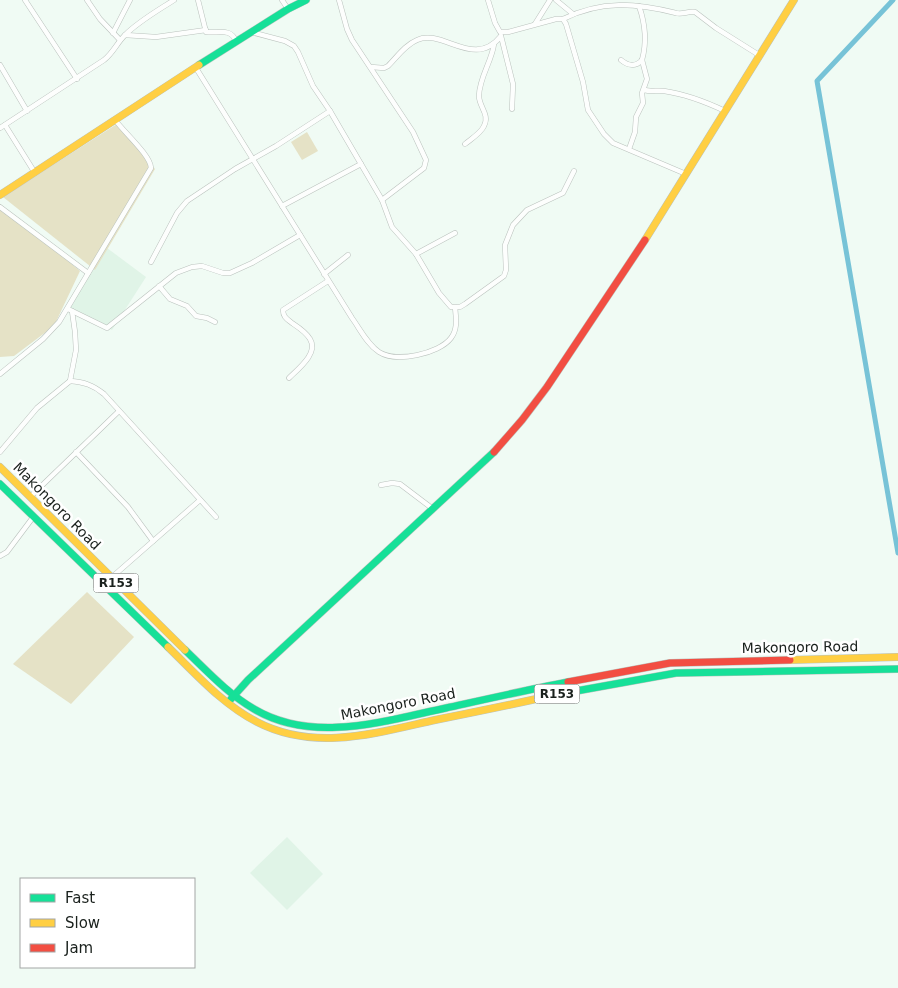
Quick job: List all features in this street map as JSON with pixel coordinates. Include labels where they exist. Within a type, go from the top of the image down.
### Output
[{"type":"main road","points":[[0,195],[236,41],[306,0]]},
{"type":"main road","points":[[227,704],[248,680],[495,452],[526,415],[642,246],[792,1]]},
{"type":"main road","name":"Makongoro Road","points":[[0,467],[156,624],[234,696],[255,710],[278,720],[310,727],[340,728],[376,723],[534,689],[670,663],[898,657]]},
{"type":"main road","name":"Makongoro Road","points":[[0,484],[227,704],[262,726],[309,738],[341,738],[653,676],[695,672],[898,669]]},
{"type":"street","points":[[25,0],[77,79]]},
{"type":"street","points":[[87,0],[100,19],[120,40]]},
{"type":"street","points":[[113,33],[130,0]]},
{"type":"street","points":[[35,173],[2,127],[110,56],[125,35],[140,22],[174,0]]},
{"type":"street","points":[[198,0],[206,30]]},
{"type":"street","points":[[282,0],[288,9]]},
{"type":"street","points":[[339,0],[352,40],[413,132],[426,160],[424,168],[382,200]]},
{"type":"street","points":[[488,0],[495,23],[501,34],[513,84],[512,109]]},
{"type":"street","points":[[535,25],[550,0]]},
{"type":"street","points":[[556,0],[573,14]]},
{"type":"street","points":[[464,144],[483,129],[486,121],[480,92],[494,44],[501,34],[556,19],[563,19],[573,14],[606,5],[624,2],[678,14],[695,12],[716,28],[759,55]]},
{"type":"street","points":[[629,149],[635,132],[636,116],[643,103],[642,95],[646,72],[642,60],[645,33],[644,23],[639,6]]},
{"type":"street","points":[[563,19],[583,82],[588,110],[608,140],[686,174]]},
{"type":"street","points":[[125,35],[156,37],[206,30],[208,32],[228,32],[234,36],[236,41]]},
{"type":"street","points":[[251,32],[285,41],[294,46],[312,86],[330,111],[382,200],[392,227],[416,254],[447,304],[456,307],[465,304],[504,276],[506,270],[505,245],[513,225],[527,210],[563,193],[574,171]]},
{"type":"street","points":[[371,67],[384,68],[388,66],[411,44],[423,38],[442,40],[466,49],[494,44]]},
{"type":"street","points":[[621,60],[629,65],[636,64],[642,60]]},
{"type":"street","points":[[0,65],[27,111]]},
{"type":"street","points":[[196,68],[328,281],[366,339],[379,352],[392,357],[420,354],[447,342],[456,327],[456,307]]},
{"type":"street","points":[[644,90],[661,90],[677,94],[710,104],[725,111]]},
{"type":"street","points":[[150,262],[170,223],[182,206],[200,192],[330,111]]},
{"type":"street","points":[[0,374],[52,331],[70,310],[88,273],[151,168],[147,157],[116,121]]},
{"type":"street","points":[[282,206],[360,164]]},
{"type":"street","points":[[0,207],[88,273]]},
{"type":"street","points":[[416,254],[455,233]]},
{"type":"street","points":[[70,310],[108,328],[176,273],[192,267],[210,268],[223,273],[236,271],[300,235]]},
{"type":"street","points":[[324,274],[348,256]]},
{"type":"street","points":[[289,378],[310,355],[313,346],[308,336],[285,317],[282,310],[328,281]]},
{"type":"street","points":[[159,286],[170,299],[188,306],[196,316],[215,322]]},
{"type":"street","points":[[70,310],[75,332],[76,350],[70,382]]},
{"type":"street","points":[[0,366],[9,367]]},
{"type":"street","points":[[0,452],[37,408],[70,382],[81,382],[94,386],[104,394],[118,412],[216,517]]},
{"type":"street","points":[[30,497],[118,412]]},
{"type":"street","points":[[76,452],[128,508],[152,541]]},
{"type":"street","points":[[381,485],[400,484],[433,509]]},
{"type":"street","points":[[111,578],[200,500]]},
{"type":"street","points":[[0,556],[7,552],[34,516]]},
{"type":"shaded area","points":[[117,124],[155,169],[95,270],[3,197]]},
{"type":"shaded area","points":[[307,132],[318,151],[302,160],[291,142]]},
{"type":"shaded area","points":[[0,204],[80,271],[54,326],[14,356],[0,357]]},
{"type":"shaded area","points":[[107,248],[146,277],[112,330],[68,308]]},
{"type":"shaded area","points":[[87,592],[134,637],[71,704],[13,664]]},
{"type":"shaded area","points":[[287,837],[323,874],[287,910],[250,873]]},
{"type":"waterway","points":[[893,0],[817,81],[898,553]]},
{"type":"traffic: fast","points":[[199,65],[288,9],[306,0]]},
{"type":"traffic: fast","points":[[231,699],[248,680],[494,452]]},
{"type":"traffic: fast","points":[[0,484],[168,647]]},
{"type":"traffic: fast","points":[[185,650],[244,703],[277,720],[300,725],[324,727],[374,723],[568,682]]},
{"type":"traffic: fast","points":[[554,695],[676,673],[898,669]]},
{"type":"traffic: slow","points":[[645,240],[794,0]]},
{"type":"traffic: slow","points":[[0,195],[199,65]]},
{"type":"traffic: slow","points":[[0,467],[185,650]]},
{"type":"traffic: slow","points":[[168,647],[210,688],[244,715],[279,731],[301,736],[323,738],[368,734],[554,695]]},
{"type":"traffic: slow","points":[[790,660],[898,657]]},
{"type":"traffic: jam","points":[[494,452],[547,387],[645,240]]},
{"type":"traffic: jam","points":[[568,682],[670,663],[790,660]]}]
